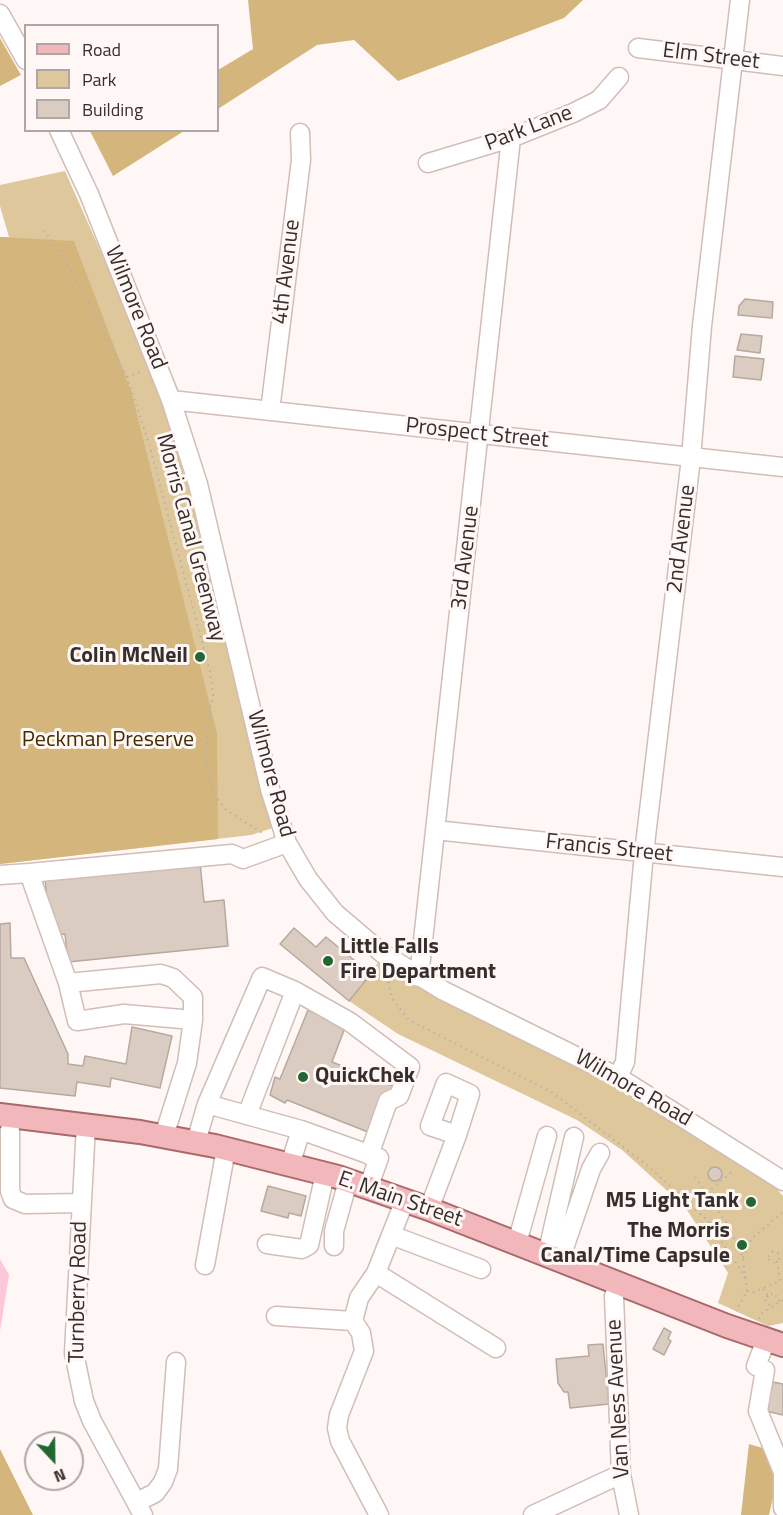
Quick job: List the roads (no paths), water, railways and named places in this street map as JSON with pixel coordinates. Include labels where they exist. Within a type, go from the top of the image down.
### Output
[{"type":"main road","name":"E. Main Street","points":[[5,1122],[86,1125],[164,1136],[325,1174],[429,1209],[767,1340]]},
{"type":"street","name":"2nd Avenue","points":[[618,1077],[625,1062],[644,853],[691,458],[702,326],[735,61],[740,0]]},
{"type":"street","points":[[0,14],[24,56]]},
{"type":"street","name":"Elm Street","points":[[638,48],[783,66]]},
{"type":"street","name":"Park Lane","points":[[428,163],[511,138],[599,100],[618,77]]},
{"type":"street","name":"Wilmore Road","points":[[60,132],[88,194],[171,400],[198,484],[270,789],[281,845],[335,913],[382,953],[419,977],[618,1077],[783,1181]]},
{"type":"street","name":"4th Avenue","points":[[270,411],[301,160],[300,133]]},
{"type":"street","name":"3rd Avenue","points":[[419,977],[481,434],[511,138]]},
{"type":"street","name":"Prospect Street","points":[[171,400],[783,467]]},
{"type":"street","name":"Francis Street","points":[[435,830],[783,867]]},
{"type":"street","points":[[0,875],[232,854],[243,859],[281,845]]},
{"type":"street","points":[[29,873],[68,983],[77,1021],[124,1014],[194,1020]]},
{"type":"street","points":[[68,983],[161,974],[173,978],[193,997],[194,1020],[187,1064],[164,1136]]},
{"type":"street","points":[[196,1142],[207,1104],[262,978],[295,992],[350,1022],[410,1067],[399,1096],[388,1101],[369,1155]]},
{"type":"street","points":[[247,1115],[295,992]]},
{"type":"street","points":[[207,1104],[301,1130],[379,1158],[358,1184],[334,1231],[334,1246]]},
{"type":"street","points":[[5,1122],[10,1191],[13,1199],[25,1204],[81,1203]]},
{"type":"street","name":"Turnberry Road","points":[[86,1125],[74,1315],[74,1353],[78,1377],[92,1421],[140,1509]]},
{"type":"street","points":[[290,1166],[301,1130]]},
{"type":"street","points":[[429,1209],[457,1135]]},
{"type":"street","points":[[517,1243],[547,1136]]},
{"type":"street","points":[[553,1257],[574,1137]]},
{"type":"street","points":[[205,1265],[226,1149]]},
{"type":"street","points":[[553,1257],[591,1169],[600,1154]]},
{"type":"street","points":[[267,1244],[302,1249],[309,1245],[325,1174]]},
{"type":"street","points":[[379,1515],[340,1442],[337,1428],[339,1415],[364,1351],[361,1333],[353,1321],[359,1298],[376,1273],[405,1200]]},
{"type":"street","points":[[391,1235],[481,1269]]},
{"type":"street","points":[[376,1273],[496,1348]]},
{"type":"street","name":"Van Ness Avenue","points":[[619,1284],[614,1296],[621,1474],[629,1515]]},
{"type":"street","points":[[276,1316],[353,1321]]},
{"type":"street","points":[[767,1340],[756,1366],[774,1372],[758,1411],[783,1474],[783,1508]]},
{"type":"street","points":[[140,1509],[163,1482],[168,1469],[176,1362]]},
{"type":"street","points":[[533,1515],[621,1474]]},
{"type":"place","name":"Colin McNeil","points":[[200,657]]},
{"type":"place","name":"Little Falls Fire Department","points":[[328,961]]},
{"type":"place","name":"QuickChek","points":[[303,1077]]},
{"type":"place","name":"M5 Light Tank","points":[[751,1202]]},
{"type":"place","name":"The Morris Canal/Time Capsule","points":[[742,1245]]},
{"type":"park label","name":"Peckman Preserve","points":[[108,741]]}]
